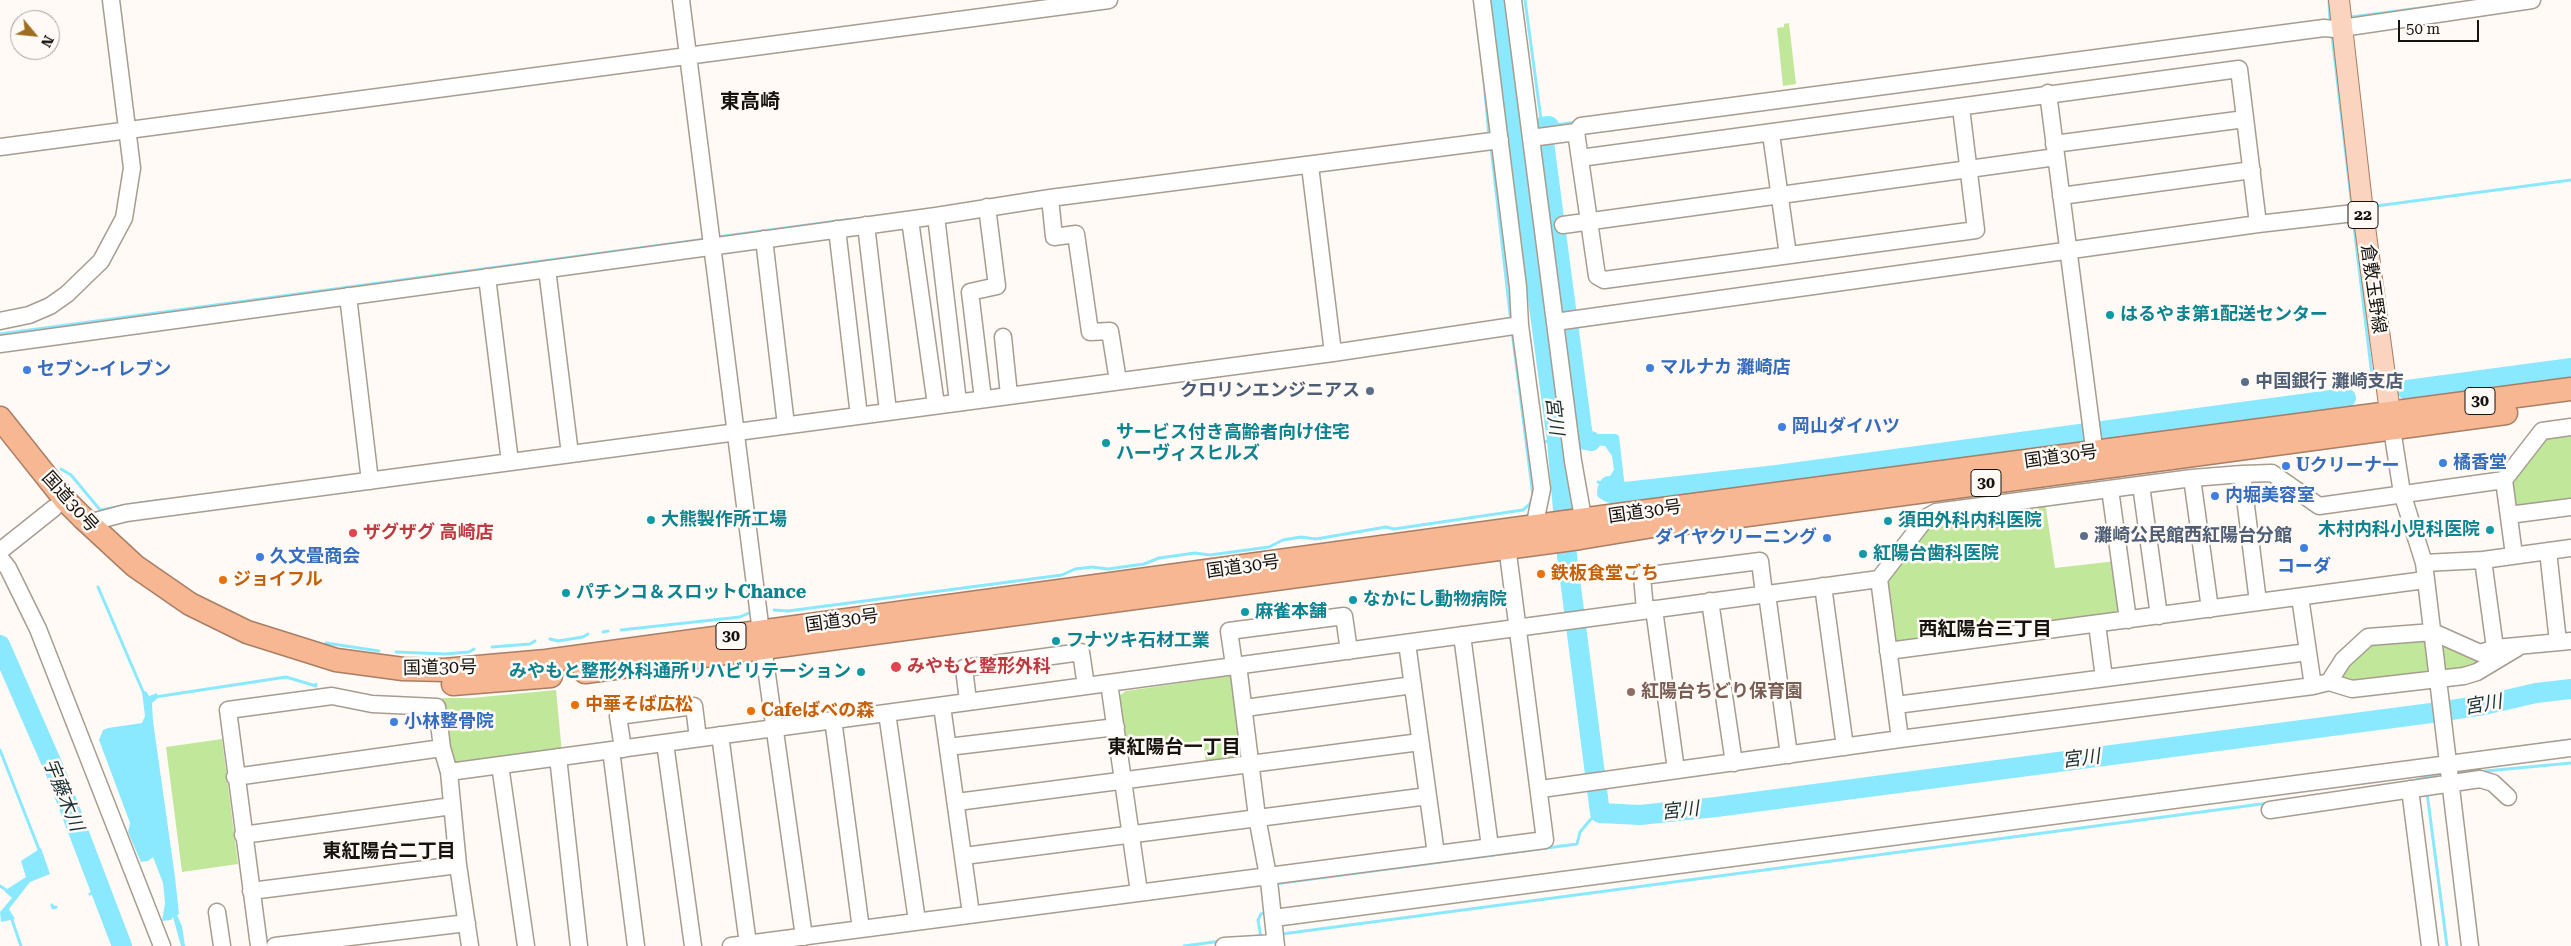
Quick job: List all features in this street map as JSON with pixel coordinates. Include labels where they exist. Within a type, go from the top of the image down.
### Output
[{"type":"highway","name":"国道30号","points":[[2391,421],[2571,389]]},
{"type":"highway","name":"国道30号","points":[[0,443],[54,508],[98,554],[125,576],[183,616],[250,649],[301,666],[332,673],[400,683],[443,685],[491,682],[763,640],[1582,529],[1695,522],[2093,447],[2571,404]]},
{"type":"highway","name":"国道30号","points":[[0,418],[66,501],[135,566],[190,604],[248,632],[306,652],[344,662],[403,669],[444,670],[763,640]]},
{"type":"main road","name":"倉敷玉野線","points":[[2339,0],[2335,28],[2356,212],[2391,421]]},
{"type":"street","points":[[0,321],[29,315],[50,306],[86,277],[101,261],[124,218],[130,194],[132,168],[111,0]]},
{"type":"street","points":[[681,0],[775,727],[799,941]]},
{"type":"street","points":[[0,147],[687,51],[1109,0]]},
{"type":"street","points":[[1482,0],[1493,141],[1518,288],[1515,326],[1536,443],[1542,489],[1536,518],[1543,535]]},
{"type":"street","points":[[1513,0],[1540,137],[1564,321],[1573,460],[1582,529]]},
{"type":"street","points":[[1540,137],[1576,132],[1581,126],[2335,28],[2532,0]]},
{"type":"street","points":[[1580,158],[1772,134],[2048,94],[2239,69],[2258,224]]},
{"type":"street","points":[[2048,94],[2093,447]]},
{"type":"street","points":[[1576,132],[1597,276],[1604,280],[1976,230],[1961,108]]},
{"type":"street","points":[[1563,225],[1968,169],[2055,151],[2245,119]]},
{"type":"street","points":[[1772,134],[1788,255]]},
{"type":"street","points":[[0,344],[547,269],[711,240],[764,239],[910,220],[1050,198],[1493,141]]},
{"type":"street","points":[[1310,166],[1332,349]]},
{"type":"street","points":[[2061,196],[2252,170]]},
{"type":"street","points":[[1050,198],[1054,237],[1076,234],[1090,332],[1110,331],[1117,376]]},
{"type":"street","points":[[983,395],[970,292],[997,286],[987,207]]},
{"type":"street","points":[[1564,321],[2356,212]]},
{"type":"street","points":[[936,216],[957,398]]},
{"type":"street","points":[[910,220],[936,401]]},
{"type":"street","points":[[866,226],[888,407]]},
{"type":"street","points":[[837,229],[858,411]]},
{"type":"street","points":[[764,239],[785,421]]},
{"type":"street","points":[[547,269],[569,449]]},
{"type":"street","points":[[487,277],[509,457]]},
{"type":"street","points":[[348,296],[370,481]]},
{"type":"street","points":[[88,523],[126,513],[370,481],[509,457],[736,432],[785,421],[1009,390],[1515,326]]},
{"type":"street","points":[[1003,336],[1009,390]]},
{"type":"street","points":[[2391,421],[2402,493],[2424,563],[2470,946]]},
{"type":"street","points":[[449,772],[1878,579],[1931,514],[2192,478],[2242,474],[2272,473],[2319,506],[2504,480],[2542,431],[2571,427]]},
{"type":"street","points":[[2242,474],[2258,602]]},
{"type":"street","points":[[2192,478],[2210,609]]},
{"type":"street","points":[[2504,480],[2514,555]]},
{"type":"street","points":[[2140,485],[2159,616]]},
{"type":"street","points":[[2110,489],[2128,620]]},
{"type":"street","points":[[2509,515],[2571,507]]},
{"type":"street","points":[[0,551],[54,508]]},
{"type":"street","points":[[731,946],[799,941],[861,929],[1139,892],[1269,882],[1436,854],[1545,840],[1520,628],[1507,540]]},
{"type":"street","points":[[2424,563],[2483,560],[2571,548]]},
{"type":"street","points":[[2321,684],[2343,660],[2368,638],[2432,632],[2480,653],[2495,648],[2565,642],[2548,551]]},
{"type":"street","points":[[0,558],[38,629],[162,946]]},
{"type":"street","points":[[2483,560],[2495,648]]},
{"type":"street","points":[[1676,770],[1650,609],[1642,576],[1760,561],[1789,755]]},
{"type":"street","points":[[1878,579],[1900,739]]},
{"type":"street","points":[[1888,651],[2426,580]]},
{"type":"street","points":[[1823,586],[1845,748]]},
{"type":"street","points":[[2300,596],[2308,652],[2321,684]]},
{"type":"street","points":[[1710,601],[1734,763]]},
{"type":"street","points":[[1224,946],[1262,944],[1273,913],[1257,817],[1245,708],[1228,631],[1344,616],[1349,651]]},
{"type":"street","points":[[2097,624],[2104,678]]},
{"type":"street","points":[[1462,635],[1490,847]]},
{"type":"street","points":[[1407,643],[1436,854]]},
{"type":"street","points":[[1540,789],[1900,739],[2321,684],[2352,689],[2438,682],[2477,672],[2522,646]]},
{"type":"street","points":[[968,701],[964,668],[1071,653],[1081,652],[1086,686]]},
{"type":"street","points":[[1896,705],[2308,652]]},
{"type":"street","points":[[1109,683],[1139,892]]},
{"type":"street","points":[[1245,708],[1413,685]]},
{"type":"street","points":[[259,946],[235,777],[228,710],[332,696],[372,704],[437,707],[442,748],[449,772],[458,866],[470,946]]},
{"type":"street","points":[[636,946],[617,750],[618,716],[694,706],[698,738]]},
{"type":"street","points":[[942,706],[957,802],[971,914]]},
{"type":"street","points":[[887,713],[917,921]]},
{"type":"street","points":[[833,720],[861,929]]},
{"type":"street","points":[[948,747],[1116,727]]},
{"type":"street","points":[[720,735],[748,944]]},
{"type":"street","points":[[957,802],[1251,762],[1420,742]]},
{"type":"street","points":[[665,743],[693,946]]},
{"type":"street","points":[[235,777],[442,748]]},
{"type":"street","points":[[2270,810],[2350,790],[2446,754],[2571,748]]},
{"type":"street","points":[[558,757],[580,946]]},
{"type":"street","points":[[500,765],[526,946]]},
{"type":"street","points":[[1273,913],[2350,790],[2410,789],[2480,779],[2493,783],[2508,797]]},
{"type":"street","points":[[2410,789],[2430,946]]},
{"type":"street","points":[[964,856],[1428,796]]},
{"type":"street","points":[[243,835],[452,806]]},
{"type":"street","points":[[251,891],[458,866]]},
{"type":"street","points":[[217,912],[222,946]]},
{"type":"street","points":[[275,946],[466,923]]},
{"type":"green space","points":[[1789,23],[1796,84],[1783,86],[1777,28],[1784,27],[1784,24]]},
{"type":"green space","points":[[2571,431],[2571,503],[2512,512],[2509,484],[2543,438]]},
{"type":"green space","points":[[2045,502],[2055,568],[2116,561],[2123,615],[1893,647],[1885,576],[1928,520]]},
{"type":"green space","points":[[2418,637],[2427,642],[2431,676],[2357,685],[2336,676],[2367,644]]},
{"type":"green space","points":[[2442,642],[2479,658],[2483,665],[2445,672]]},
{"type":"green space","points":[[1229,676],[1235,681],[1242,735],[1123,751],[1116,698],[1126,691]]},
{"type":"green space","points":[[556,690],[562,753],[453,767],[445,739],[442,698],[472,698]]},
{"type":"green space","points":[[1243,736],[1245,753],[1240,760],[1206,764],[1203,741]]},
{"type":"green space","points":[[222,739],[238,864],[182,872],[166,747]]},
{"type":"water","points":[[1585,419],[1589,430],[1595,434],[1616,434],[1619,436],[1624,480],[1629,495],[1599,498],[1597,495],[1614,470],[1612,456],[1605,446],[1582,444],[1577,439],[1579,431],[1577,420]]},
{"type":"water","points":[[146,691],[149,696],[157,693],[158,698],[152,703],[153,721],[175,877],[179,914],[177,915],[182,926],[185,946],[181,946],[173,917],[171,920],[162,921],[165,903],[163,883],[153,857],[148,861],[141,862],[128,832],[130,823],[99,740],[103,730],[108,728],[142,723],[145,716],[142,692]]},
{"type":"water","points":[[41,848],[50,874],[30,882],[9,909],[15,919],[1,922],[0,912],[12,898],[4,891],[26,877],[21,861]]},
{"type":"waterway","name":"宮川","points":[[1498,0],[1557,441],[1567,556],[1600,813],[1640,815],[1716,807],[2431,713],[2484,705],[2536,693],[2571,689]]},
{"type":"waterway","points":[[1525,0],[1542,127]]},
{"type":"waterway","points":[[2329,0],[2330,24]]},
{"type":"waterway","points":[[2351,17],[2451,4]]},
{"type":"waterway","points":[[2332,35],[2352,207]]},
{"type":"waterway","points":[[1483,70],[1489,136]]},
{"type":"waterway","points":[[1549,126],[1576,122]]},
{"type":"waterway","points":[[1549,126],[1542,127],[1583,437],[1585,440],[1591,441]]},
{"type":"waterway","points":[[1491,147],[1511,322]]},
{"type":"waterway","points":[[2376,206],[2571,180]]},
{"type":"waterway","points":[[2353,218],[2373,384]]},
{"type":"waterway","points":[[717,237],[852,219]]},
{"type":"waterway","points":[[0,334],[706,239]]},
{"type":"waterway","points":[[774,610],[788,611],[1062,575],[1075,569],[1092,567],[1108,569],[1144,564],[1159,558],[1195,553],[1210,555],[1269,547],[1283,540],[1301,537],[1316,539],[1386,527],[1394,529],[1523,510],[1530,504],[1533,496],[1512,331]]},
{"type":"waterway","points":[[2407,390],[2571,368]]},
{"type":"waterway","points":[[1609,486],[1607,491],[1611,493],[1777,475],[2346,398]]},
{"type":"waterway","points":[[1540,442],[1562,440]]},
{"type":"waterway","points":[[61,469],[71,475],[101,511]]},
{"type":"waterway","points":[[1560,475],[1570,473]]},
{"type":"waterway","points":[[1598,482],[1608,486]]},
{"type":"waterway","points":[[133,504],[162,500]]},
{"type":"waterway","points":[[101,510],[122,506]]},
{"type":"waterway","points":[[98,587],[144,694]]},
{"type":"waterway","points":[[621,630],[740,617],[751,612]]},
{"type":"waterway","points":[[603,632],[608,631]]},
{"type":"waterway","points":[[550,639],[558,641],[583,637],[588,634]]},
{"type":"waterway","points":[[492,647],[530,644],[535,641]]},
{"type":"waterway","points":[[326,643],[379,651]]},
{"type":"waterway","name":"宇藤木川","points":[[0,645],[56,773],[122,946]]},
{"type":"waterway","points":[[396,652],[445,654],[469,652],[474,649]]},
{"type":"waterway","points":[[155,697],[286,677],[316,686],[316,684]]},
{"type":"waterway","points":[[2497,750],[2571,740]]},
{"type":"waterway","points":[[0,750],[40,852]]},
{"type":"waterway","points":[[2459,771],[2465,773],[2571,763]]},
{"type":"waterway","points":[[2413,781],[2439,774]]},
{"type":"waterway","points":[[2427,793],[2447,946]]},
{"type":"waterway","points":[[1282,934],[2269,803]]},
{"type":"waterway","points":[[1274,884],[1577,844],[1580,832],[1591,819],[1600,813]]},
{"type":"waterway","points":[[0,886],[8,891]]},
{"type":"waterway","points":[[90,894],[101,888]]},
{"type":"waterway","points":[[52,905],[53,908],[56,907]]},
{"type":"waterway","points":[[1261,938],[1258,920],[1261,914],[1267,911]]},
{"type":"waterway","points":[[11,917],[21,946]]},
{"type":"waterway","points":[[1184,946],[1221,941]]},
{"type":"place","name":"はるやま第1配送センター","points":[[2110,315]]},
{"type":"place","name":"マルナカ 灘崎店","points":[[1650,368]]},
{"type":"place","name":"セブン-イレブン","points":[[27,370]]},
{"type":"place","name":"中国銀行 灘崎支店","points":[[2245,382]]},
{"type":"place","name":"クロリンエンジニアス","points":[[1370,391]]},
{"type":"place","name":"岡山ダイハツ","points":[[1782,427]]},
{"type":"place","name":"サービス付き高齢者向け住宅 ハーヴィスヒルズ","points":[[1106,443]]},
{"type":"place","name":"橘香堂","points":[[2443,463]]},
{"type":"place","name":"Uクリーナー","points":[[2286,466]]},
{"type":"place","name":"内堀美容室","points":[[2215,496]]},
{"type":"place","name":"大熊製作所工場","points":[[651,520]]},
{"type":"place","name":"須田外科内科医院","points":[[1888,521]]},
{"type":"place","name":"木村内科小児科医院","points":[[2490,530]]},
{"type":"place","name":"ザグザグ 高崎店","points":[[353,533]]},
{"type":"place","name":"灘崎公民館西紅陽台分館","points":[[2084,536]]},
{"type":"place","name":"ダイヤクリーニング","points":[[1827,538]]},
{"type":"place","name":"コーダ","points":[[2304,548]]},
{"type":"place","name":"紅陽台歯科医院","points":[[1863,554]]},
{"type":"place","name":"久文畳商会","points":[[260,557]]},
{"type":"place","name":"鉄板食堂ごち","points":[[1541,574]]},
{"type":"place","name":"ジョイフル","points":[[223,580]]},
{"type":"place","name":"パチンコ＆スロットChance","points":[[566,593]]},
{"type":"place","name":"なかにし動物病院","points":[[1353,600]]},
{"type":"place","name":"麻雀本舗","points":[[1245,612]]},
{"type":"place","name":"フナツキ石材工業","points":[[1056,641]]},
{"type":"place","name":"みやもと整形外科","points":[[896,667]]},
{"type":"place","name":"みやもと整形外科通所リハビリテーション","points":[[861,672]]},
{"type":"place","name":"紅陽台ちどり保育園","points":[[1631,692]]},
{"type":"place","name":"中華そば広松","points":[[575,705]]},
{"type":"place","name":"Cafeばべの森","points":[[751,711]]},
{"type":"place","name":"小林整骨院","points":[[394,722]]},
{"type":"district","name":"東高崎","points":[[750,102]]},
{"type":"district","name":"西紅陽台三丁目","points":[[1985,629]]},
{"type":"district","name":"東紅陽台一丁目","points":[[1174,747]]},
{"type":"district","name":"東紅陽台二丁目","points":[[389,851]]}]
